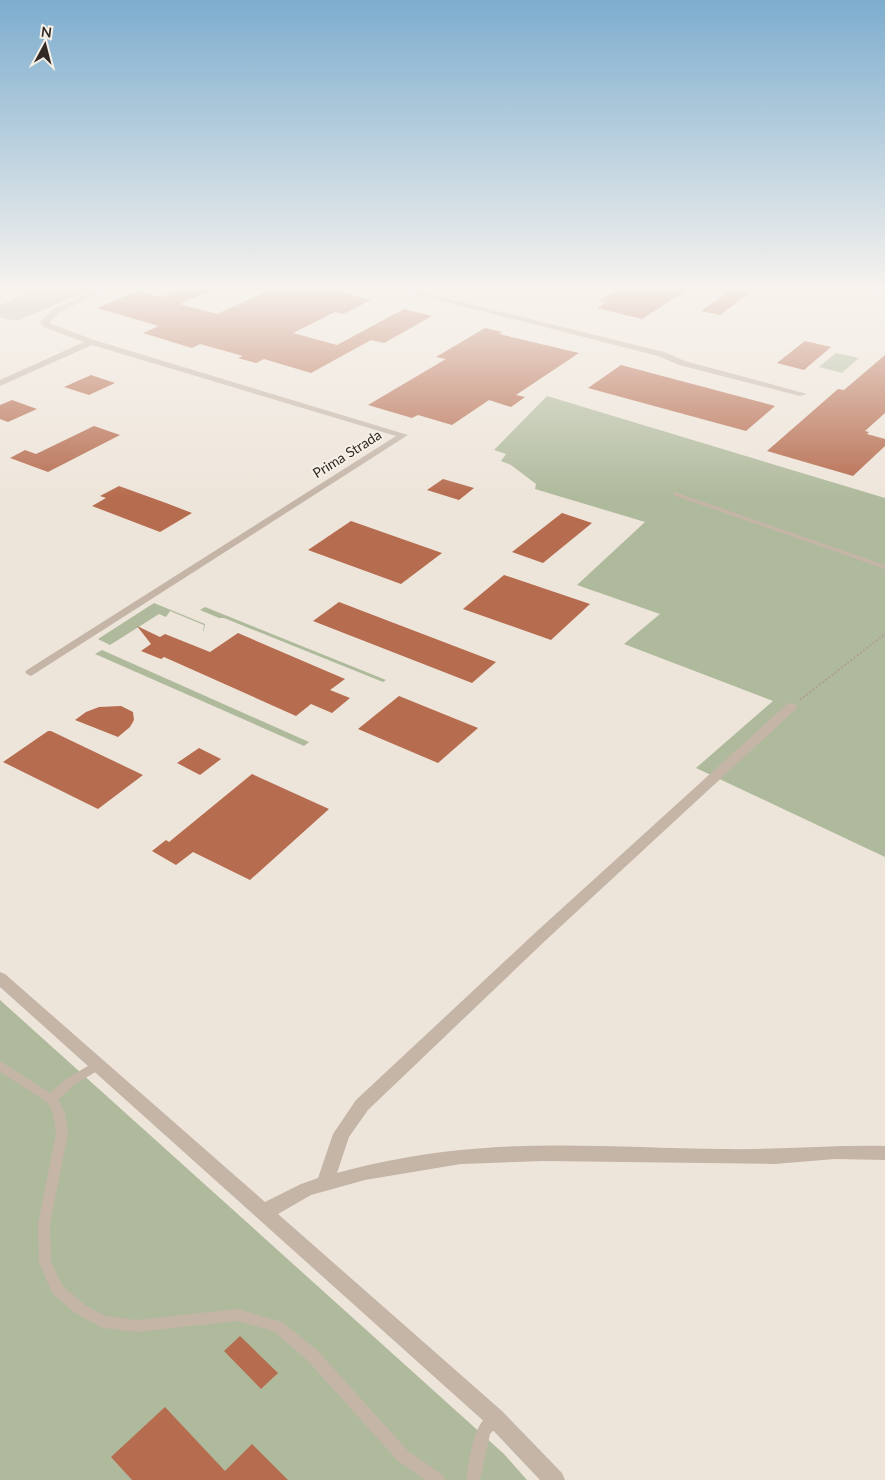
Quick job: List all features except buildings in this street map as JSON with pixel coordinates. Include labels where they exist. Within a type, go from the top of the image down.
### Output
[{"type":"street","points":[[0,383],[53,359]]},
{"type":"street","name":"Prima Strada","points":[[31,672],[403,435],[148,359]]},
{"type":"street","points":[[673,359],[803,394]]},
{"type":"street","points":[[325,1184],[341,1134],[362,1105],[541,936],[791,707]]},
{"type":"street","points":[[0,978],[495,1418],[554,1480]]},
{"type":"street","points":[[264,1212],[307,1190],[325,1184],[365,1173],[410,1164],[461,1157],[543,1154],[766,1157],[835,1152],[885,1153]]},
{"type":"lane","points":[[675,494],[885,567]]},
{"type":"lane","points":[[51,1099],[70,1082],[98,1065]]},
{"type":"lane","points":[[0,1066],[51,1099],[59,1112],[62,1133],[44,1224],[45,1262],[57,1289],[80,1309],[103,1322],[137,1326],[237,1315],[277,1326],[312,1355],[403,1456],[438,1480]]},
{"type":"lane","points":[[473,1480],[484,1430],[495,1418]]},
{"type":"path","points":[[791,707],[885,634]]},
{"type":"green space","points":[[829,359],[858,359],[842,373],[819,367]]},
{"type":"green space","points":[[547,396],[885,498],[885,857],[696,768],[773,701],[624,644],[660,614],[577,585],[645,522],[535,489],[536,484],[511,465],[501,461],[506,454],[494,450]]},
{"type":"green space","points":[[154,603],[205,624],[203,632],[204,625],[170,611],[166,617],[159,614],[110,645],[98,639]]},
{"type":"green space","points":[[205,607],[386,680],[383,682],[200,610]]},
{"type":"green space","points":[[102,650],[309,742],[304,746],[95,654]]},
{"type":"green space","points":[[0,1000],[504,1454],[527,1480],[0,1480]]}]
